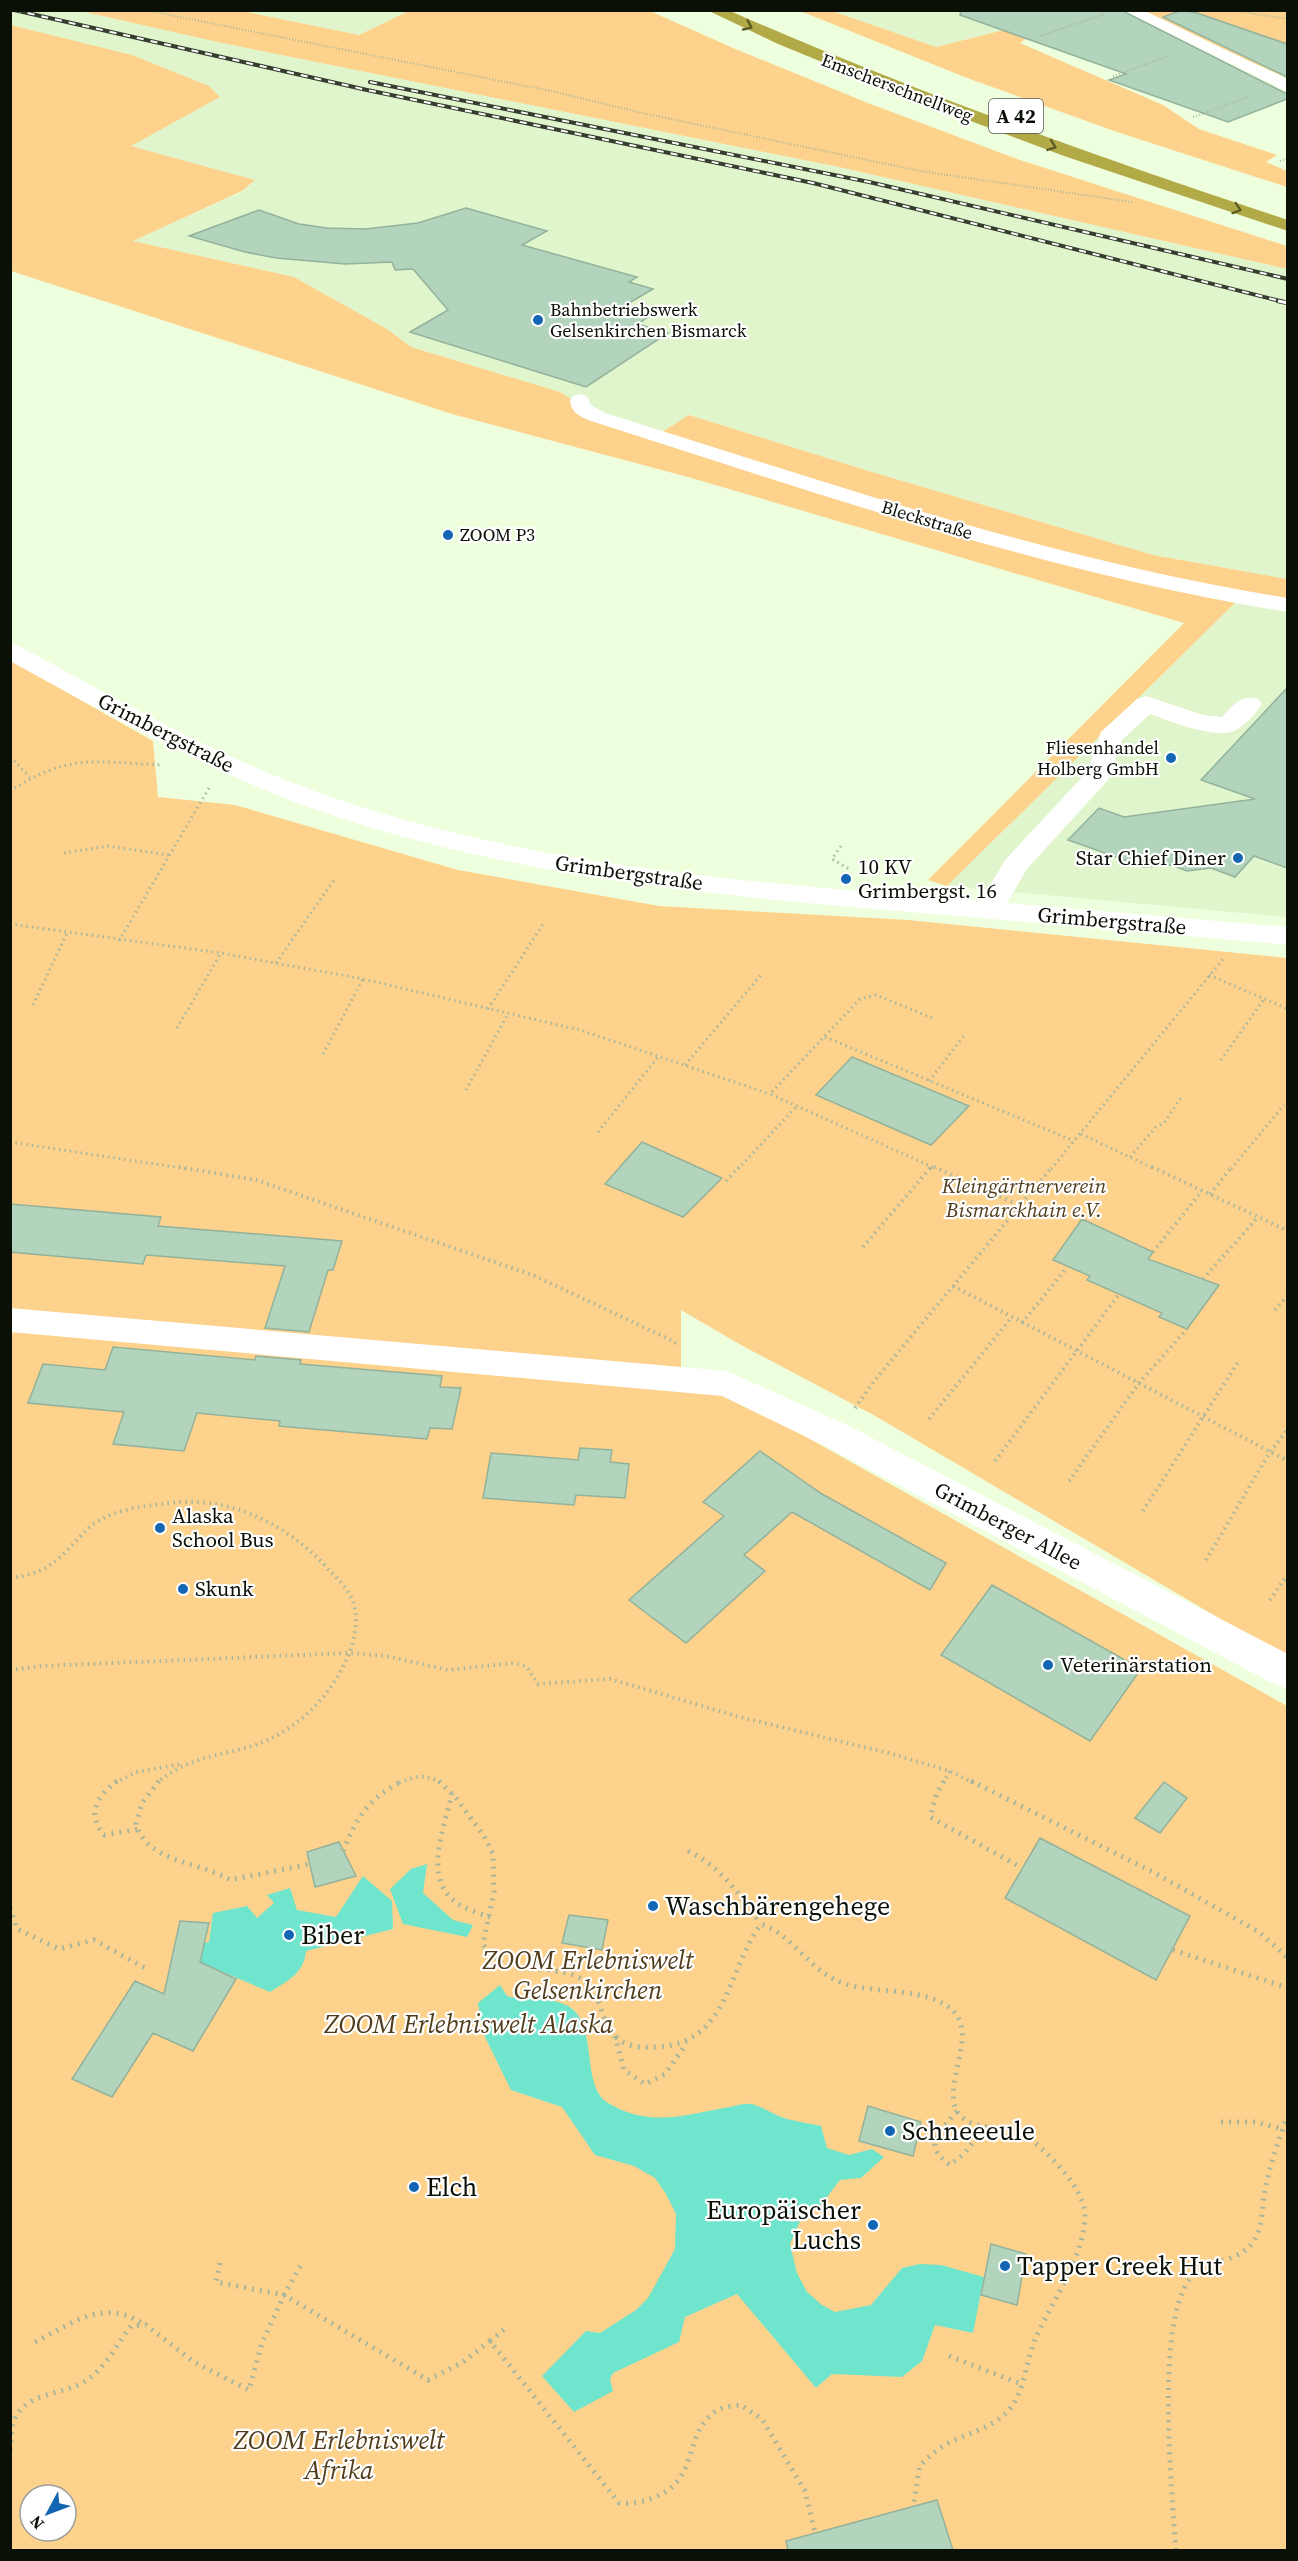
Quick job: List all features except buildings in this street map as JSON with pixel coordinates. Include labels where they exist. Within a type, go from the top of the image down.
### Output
[{"type":"highway","name":"Emscherschnellweg","points":[[714,10],[865,76],[959,112],[1119,171],[1287,226]]},
{"type":"highway","name":"Emscherschnellweg","points":[[749,10],[886,68],[1137,160],[1287,208]]},
{"type":"street","points":[[1142,12],[1200,45],[1284,86]]},
{"type":"street","name":"Bleckstraße","points":[[580,400],[581,408],[598,417],[953,528],[1144,579],[1287,605]]},
{"type":"street","name":"Grimbergstraße","points":[[10,651],[147,726],[295,793],[357,814],[442,837],[552,862],[664,880],[752,890],[1287,936]]},
{"type":"street","points":[[988,911],[1016,865],[1099,774],[1110,737],[1146,704],[1200,722],[1228,724],[1249,704]]},
{"type":"street","name":"Grimberger Allee","points":[[10,1320],[727,1384],[835,1435],[1287,1673]]},
{"type":"path","points":[[145,10],[551,91],[647,114],[920,171],[1136,202]]},
{"type":"path","points":[[1231,10],[1237,13],[1287,19]]},
{"type":"path","points":[[1237,13],[1244,10]]},
{"type":"path","points":[[1040,36],[1106,14]]},
{"type":"path","points":[[1113,76],[1200,45]]},
{"type":"path","points":[[1193,117],[1284,86]]},
{"type":"path","points":[[1280,161],[1287,158]]},
{"type":"path","points":[[10,757],[30,777]]},
{"type":"path","points":[[10,791],[30,777],[71,761],[93,760],[135,764]]},
{"type":"path","points":[[119,941],[208,789],[217,779],[240,770]]},
{"type":"path","points":[[64,853],[108,846],[168,855]]},
{"type":"path","points":[[832,859],[841,846]]},
{"type":"path","points":[[276,963],[336,877]]},
{"type":"path","points":[[488,1009],[545,921]]},
{"type":"path","points":[[10,924],[221,954],[363,979],[580,1030],[770,1094],[1019,1205]]},
{"type":"path","points":[[1081,1134],[1244,932]]},
{"type":"path","points":[[33,1005],[67,933]]},
{"type":"path","points":[[177,1028],[221,954]]},
{"type":"path","points":[[685,1065],[761,975]]},
{"type":"path","points":[[1209,975],[1287,1009]]},
{"type":"path","points":[[323,1054],[363,979]]},
{"type":"path","points":[[770,1094],[860,999],[876,995],[932,1018]]},
{"type":"path","points":[[1221,1060],[1264,999]]},
{"type":"path","points":[[466,1090],[508,1014]]},
{"type":"path","points":[[929,1081],[966,1034]]},
{"type":"path","points":[[825,1036],[1074,1141]]},
{"type":"path","points":[[598,1132],[658,1057]]},
{"type":"path","points":[[1130,1157],[1156,1127],[1164,1123],[1182,1096]]},
{"type":"path","points":[[1209,1194],[1284,1105]]},
{"type":"path","points":[[726,1181],[796,1107]]},
{"type":"path","points":[[835,1435],[874,1380],[1088,1125],[1081,1134]]},
{"type":"path","points":[[1081,1134],[1287,1231]]},
{"type":"path","points":[[10,1142],[95,1153],[256,1180],[535,1276],[673,1341],[682,1348]]},
{"type":"path","points":[[863,1247],[932,1166]]},
{"type":"path","points":[[1153,1252],[1202,1191]]},
{"type":"path","points":[[1203,1279],[1258,1217]]},
{"type":"path","points":[[1022,1323],[1068,1266]]},
{"type":"path","points":[[953,1286],[1287,1461]]},
{"type":"path","points":[[995,1461],[1075,1350],[1119,1294]]},
{"type":"path","points":[[1275,1310],[1287,1295]]},
{"type":"path","points":[[929,1419],[1012,1317]]},
{"type":"path","points":[[1069,1481],[1139,1383],[1187,1329]]},
{"type":"path","points":[[1143,1511],[1240,1359]]},
{"type":"path","points":[[1206,1560],[1270,1452],[1287,1429]]},
{"type":"path","points":[[10,1578],[30,1576],[47,1569],[65,1556],[96,1521],[122,1511],[163,1502],[190,1500],[219,1503],[253,1514],[287,1533],[334,1574],[350,1593],[357,1615],[344,1666],[330,1691],[286,1730],[255,1745],[183,1764],[130,1774],[107,1789],[94,1809],[94,1822],[104,1835],[138,1829]]},
{"type":"path","points":[[1270,1600],[1287,1574]]},
{"type":"path","points":[[10,1670],[53,1665],[348,1653],[387,1656],[448,1670],[513,1663],[526,1666],[538,1684],[610,1679],[740,1717],[888,1753],[950,1771],[1153,1872],[1259,1932],[1287,1958]]},
{"type":"path","points":[[183,1764],[143,1799],[135,1821],[152,1848],[163,1856],[210,1869],[230,1880],[309,1864]]},
{"type":"path","points":[[950,1771],[937,1793],[930,1816],[1022,1868]]},
{"type":"path","points":[[343,1851],[357,1819],[372,1802],[390,1789],[415,1776],[427,1776],[441,1783],[452,1792],[494,1856],[496,1882],[483,1944],[488,1955],[502,1966],[547,1970],[578,1978],[591,1988],[615,2036],[624,2070],[645,2085],[659,2082],[672,2069],[687,2042],[711,2019],[731,1989],[751,1936],[761,1924]]},
{"type":"path","points":[[452,1792],[437,1861],[437,1872],[453,1902],[466,1910],[490,1917]]},
{"type":"path","points":[[688,1851],[704,1857],[727,1878],[761,1924],[776,1928],[826,1976],[858,1987],[937,1999],[950,2008],[960,2021],[964,2033],[954,2079],[957,2111],[970,2122],[985,2126],[1008,2127],[1022,2132],[1079,2193],[1085,2214],[1080,2242],[1034,2341],[1018,2394],[1009,2410],[992,2424],[946,2444],[920,2465],[913,2507]]},
{"type":"path","points":[[10,1908],[17,1929],[59,1950],[94,1940],[147,1969]]},
{"type":"path","points":[[1173,1950],[1287,1988]]},
{"type":"path","points":[[615,2036],[630,2046],[668,2046],[687,2042]]},
{"type":"path","points":[[957,2111],[934,2139],[934,2148],[945,2163],[950,2165],[965,2153],[985,2126]]},
{"type":"path","points":[[1176,2550],[1170,2455],[1171,2340],[1182,2294],[1189,2279],[1201,2271],[1235,2259],[1254,2241],[1259,2229],[1270,2167],[1287,2116]]},
{"type":"path","points":[[1221,2122],[1256,2122],[1282,2129]]},
{"type":"path","points":[[220,2263],[216,2282],[284,2295],[428,2380],[463,2361],[507,2327]]},
{"type":"path","points":[[35,2342],[96,2314],[112,2311],[128,2314],[146,2325],[179,2354],[229,2383],[249,2390],[262,2343],[302,2263]]},
{"type":"path","points":[[10,2450],[15,2418],[23,2408],[42,2397],[76,2387],[89,2378],[131,2326],[146,2325]]},
{"type":"path","points":[[490,2341],[619,2503],[633,2505],[671,2493],[683,2477],[699,2429],[719,2409],[741,2405],[762,2419],[805,2492],[815,2533]]},
{"type":"path","points":[[949,2356],[1021,2384]]},
{"type":"shaded area","points":[[11,11],[80,11],[222,43],[839,167],[1287,269],[1287,579],[1153,555],[689,415],[659,434],[584,407],[560,392],[411,347],[387,329],[294,277],[132,241],[242,192],[254,180],[130,146],[220,97],[132,55],[11,25]]},
{"type":"shaded area","points":[[242,11],[409,11],[359,35]]},
{"type":"shaded area","points":[[832,11],[1080,11],[936,47]]},
{"type":"shaded area","points":[[1236,602],[1287,609],[1287,917],[947,886]]},
{"type":"green space","points":[[80,11],[242,11],[359,35],[409,11],[650,11],[733,48],[868,103],[1017,159],[1287,246],[1287,269],[839,167],[222,43]]},
{"type":"green space","points":[[800,11],[832,11],[936,47],[1020,26],[1032,34],[1020,43],[1163,105],[1199,129],[1277,155],[1266,162],[1287,171],[1287,187],[1117,132],[967,78]]},
{"type":"green space","points":[[1139,11],[1287,11],[1287,78]]},
{"type":"green space","points":[[11,25],[132,55],[209,86],[220,97],[131,146],[255,180],[242,191],[133,241],[294,277],[387,329],[411,347],[560,392],[584,407],[659,434],[689,415],[1153,555],[1287,579],[1287,602],[1236,602],[947,886],[928,880],[1184,623],[688,477],[452,414],[11,271]]},
{"type":"green space","name":"ZOOM Erlebniswelt Gelsenkirchen","points":[[10,660],[153,741],[158,797],[235,805],[458,870],[659,906],[908,920],[1287,958],[1287,1658],[877,1417],[741,1345],[681,1310],[681,1367],[1287,1706],[1287,2550],[11,2550]]},
{"type":"water","points":[[427,1864],[423,1893],[453,1920],[473,1925],[467,1937],[403,1924],[390,1889],[411,1869]]},
{"type":"water","name":"Biber","points":[[363,1876],[392,1901],[393,1929],[306,1951],[305,1959],[298,1971],[289,1980],[270,1992],[194,1960],[190,1947],[209,1942],[213,1913],[247,1906],[257,1918],[274,1903],[267,1895],[290,1888],[297,1910],[336,1917]]},
{"type":"water","points":[[500,1985],[507,1996],[559,2002],[576,2013],[587,2038],[594,2082],[599,2094],[608,2103],[623,2110],[637,2115],[665,2118],[751,2104],[781,2117],[821,2126],[827,2148],[849,2155],[872,2149],[884,2157],[861,2178],[840,2180],[821,2205],[800,2221],[790,2244],[797,2273],[807,2292],[822,2305],[835,2312],[871,2305],[902,2268],[920,2264],[941,2265],[984,2277],[973,2333],[935,2325],[922,2361],[902,2377],[832,2374],[816,2388],[737,2294],[685,2317],[679,2342],[613,2373],[610,2379],[613,2391],[574,2412],[542,2376],[586,2331],[600,2333],[636,2310],[648,2298],[675,2249],[676,2214],[655,2178],[634,2166],[595,2155],[562,2107],[511,2090],[483,2033],[478,2003]]},
{"type":"railway","points":[[14,10],[367,90],[813,183],[1284,302]]},
{"type":"railway","points":[[370,82],[869,182],[1288,279]]},
{"type":"railway","points":[[1278,301],[1288,303]]},
{"type":"place","name":"Bahnbetriebswerk Gelsenkirchen Bismarck","points":[[538,320]]},
{"type":"place","name":"ZOOM P3","points":[[448,535]]},
{"type":"place","name":"Fliesenhandel Holberg GmbH","points":[[1171,758]]},
{"type":"place","name":"Star Chief Diner","points":[[1238,858]]},
{"type":"place","name":"10 KV Grimbergst. 16","points":[[846,879]]},
{"type":"place","name":"Alaska School Bus","points":[[160,1528]]},
{"type":"place","name":"Skunk","points":[[183,1589]]},
{"type":"place","name":"Veterinärstation","points":[[1048,1665]]},
{"type":"place","name":"Waschbärengehege","points":[[653,1906]]},
{"type":"place","name":"Biber","points":[[289,1935]]},
{"type":"place","name":"Schneeeule","points":[[890,2131]]},
{"type":"place","name":"Elch","points":[[414,2187]]},
{"type":"place","name":"Europäischer Luchs","points":[[873,2225]]},
{"type":"place","name":"Tapper Creek Hut","points":[[1005,2266]]},
{"type":"park label","name":"Kleingärtnerverein Bismarckhain e.V.","points":[[1024,1198]]},
{"type":"park label","name":"ZOOM Erlebniswelt Alaska","points":[[469,2024]]},
{"type":"park label","name":"ZOOM Erlebniswelt Afrika","points":[[339,2455]]}]
